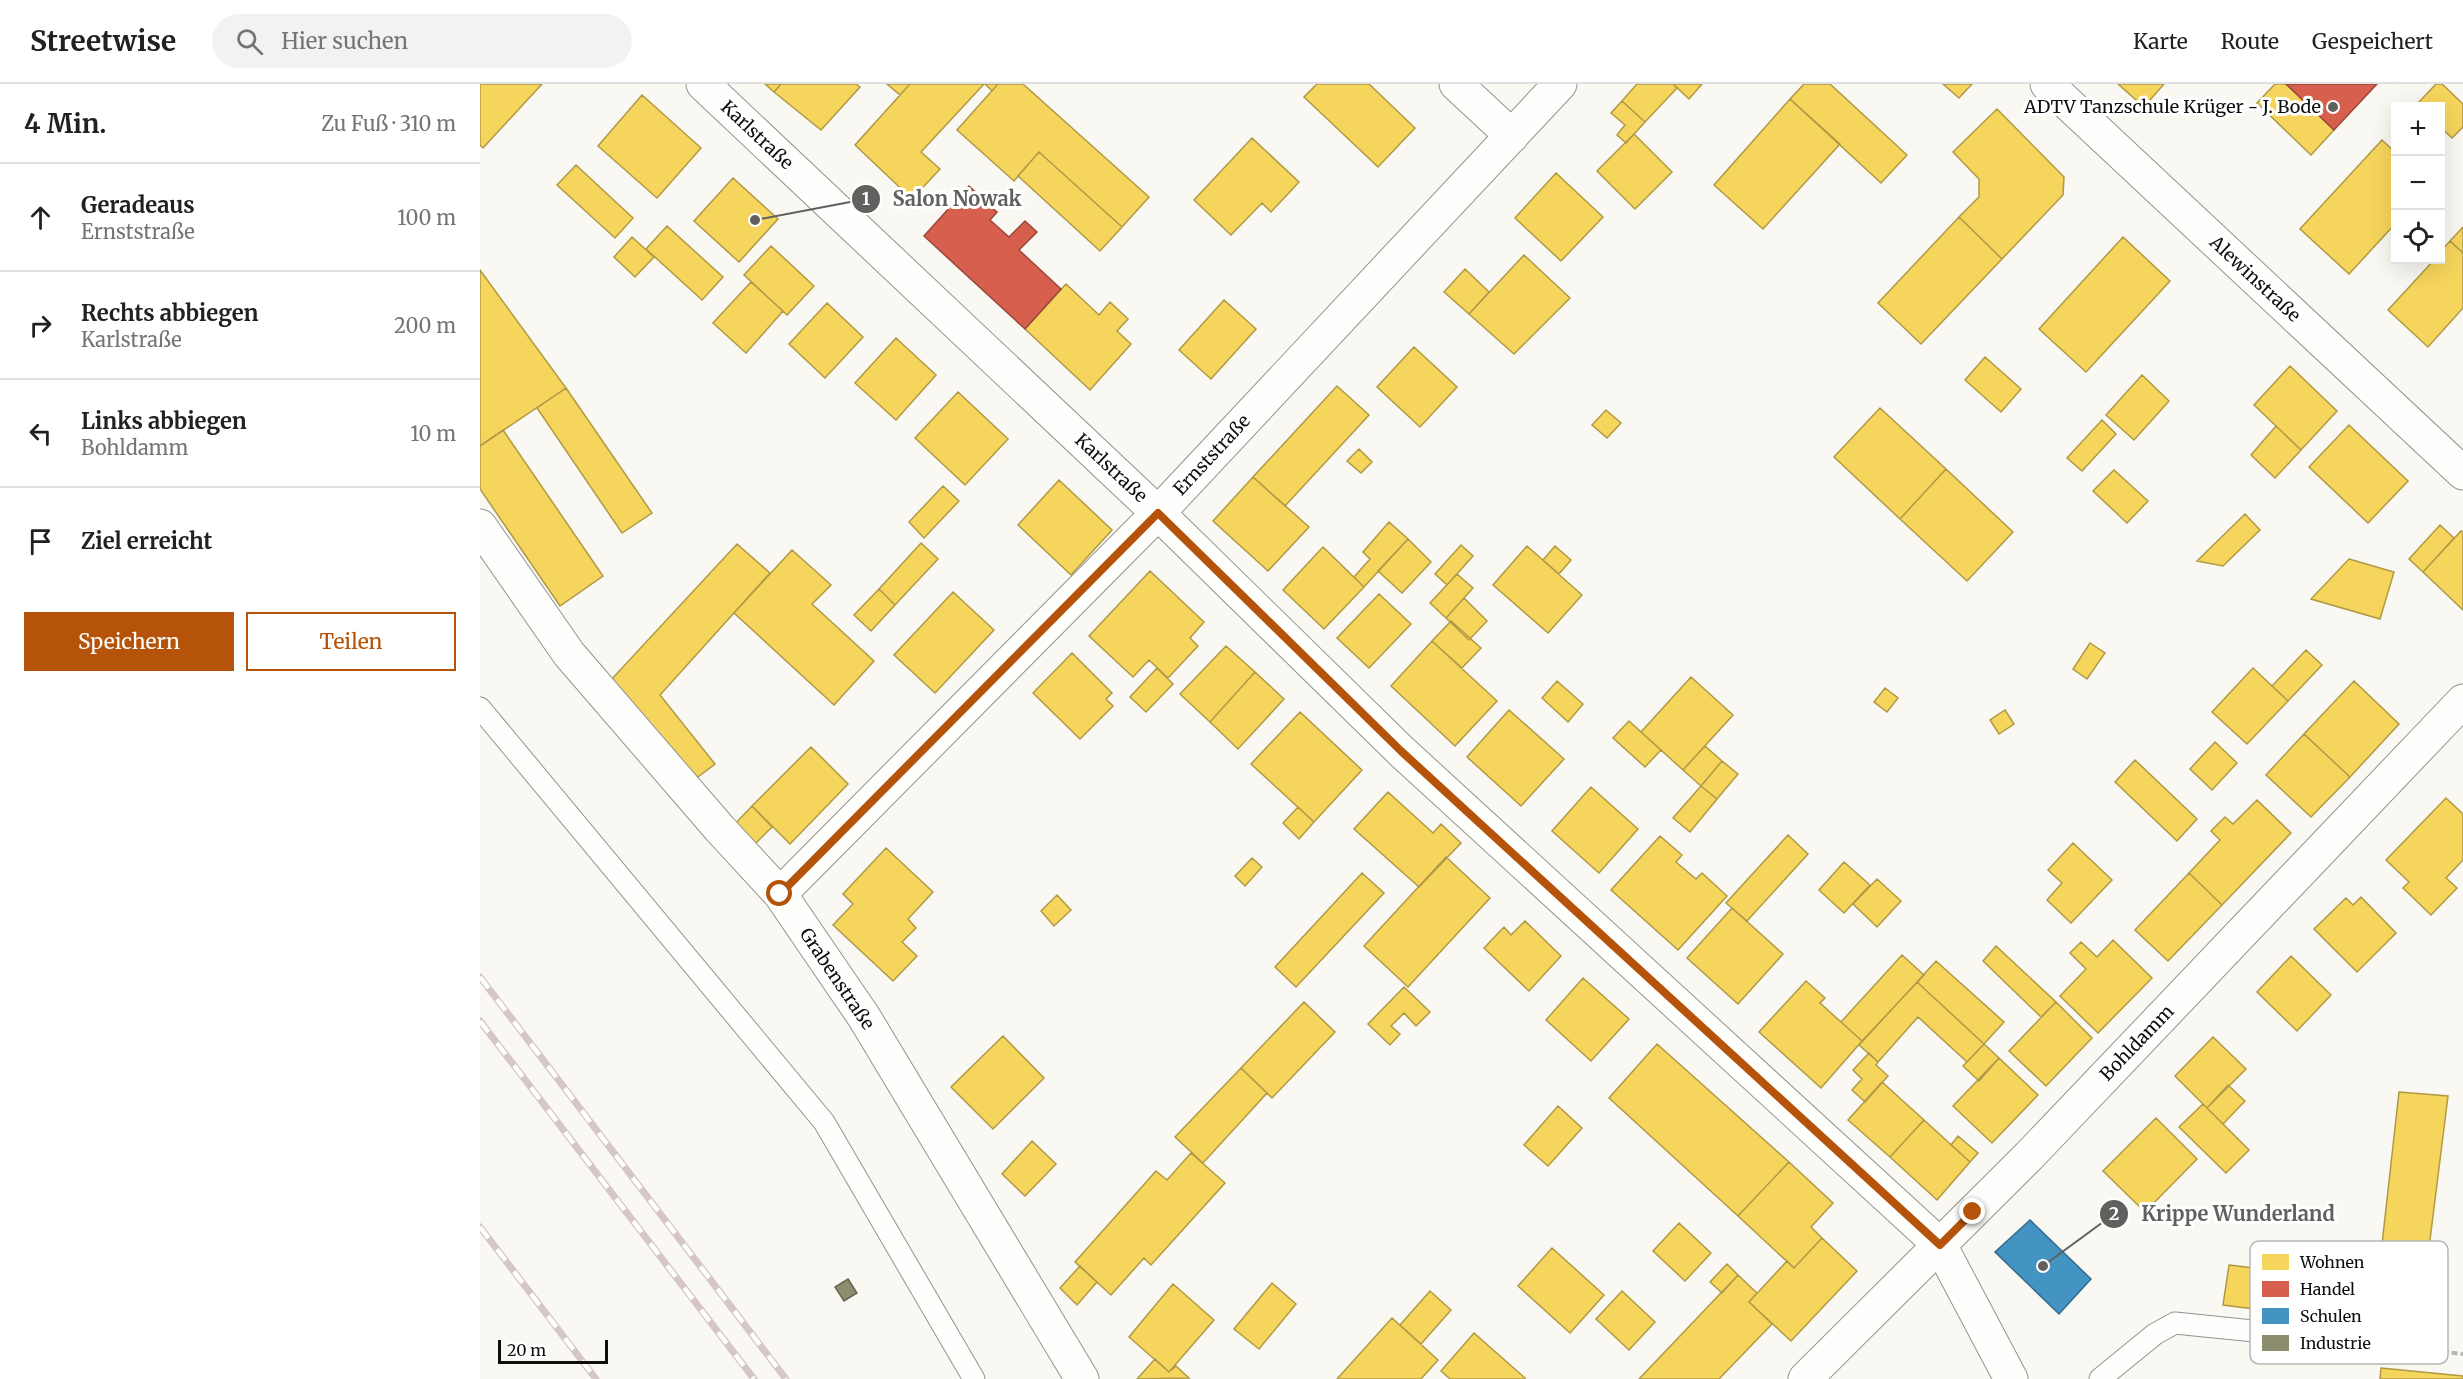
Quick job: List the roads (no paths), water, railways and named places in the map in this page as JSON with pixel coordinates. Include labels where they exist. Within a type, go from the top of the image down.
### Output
[{"type":"street","name":"Karlstraße","points":[[703,84],[1158,513],[1401,751],[1940,1245],[2011,1379]]},
{"type":"street","points":[[1456,84],[1512,136]]},
{"type":"street","name":"Ernststraße","points":[[780,894],[1158,513],[1560,84]]},
{"type":"street","name":"Alewinstraße","points":[[2048,84],[2463,473]]},
{"type":"street","name":"Grabenstraße","points":[[480,526],[569,654],[720,829],[780,894],[864,1017],[1082,1379]]},
{"type":"street","name":"Bohldamm","points":[[1805,1379],[2029,1156],[2463,701]]},
{"type":"lane","points":[[480,708],[824,1122],[974,1379]]},
{"type":"lane","points":[[2100,1379],[2155,1334],[2175,1323],[2250,1331]]},
{"type":"railway","points":[[480,977],[786,1379]]},
{"type":"railway","points":[[480,1021],[754,1379]]},
{"type":"railway","points":[[480,1227],[596,1379]]},
{"type":"place","name":"ADTV Tanzschule Krüger - J. Bode","points":[[2333,107]]},
{"type":"place","name":"Salon Nowak","points":[[755,220]]},
{"type":"place","name":"Krippe Wunderland","points":[[2043,1266]]}]
